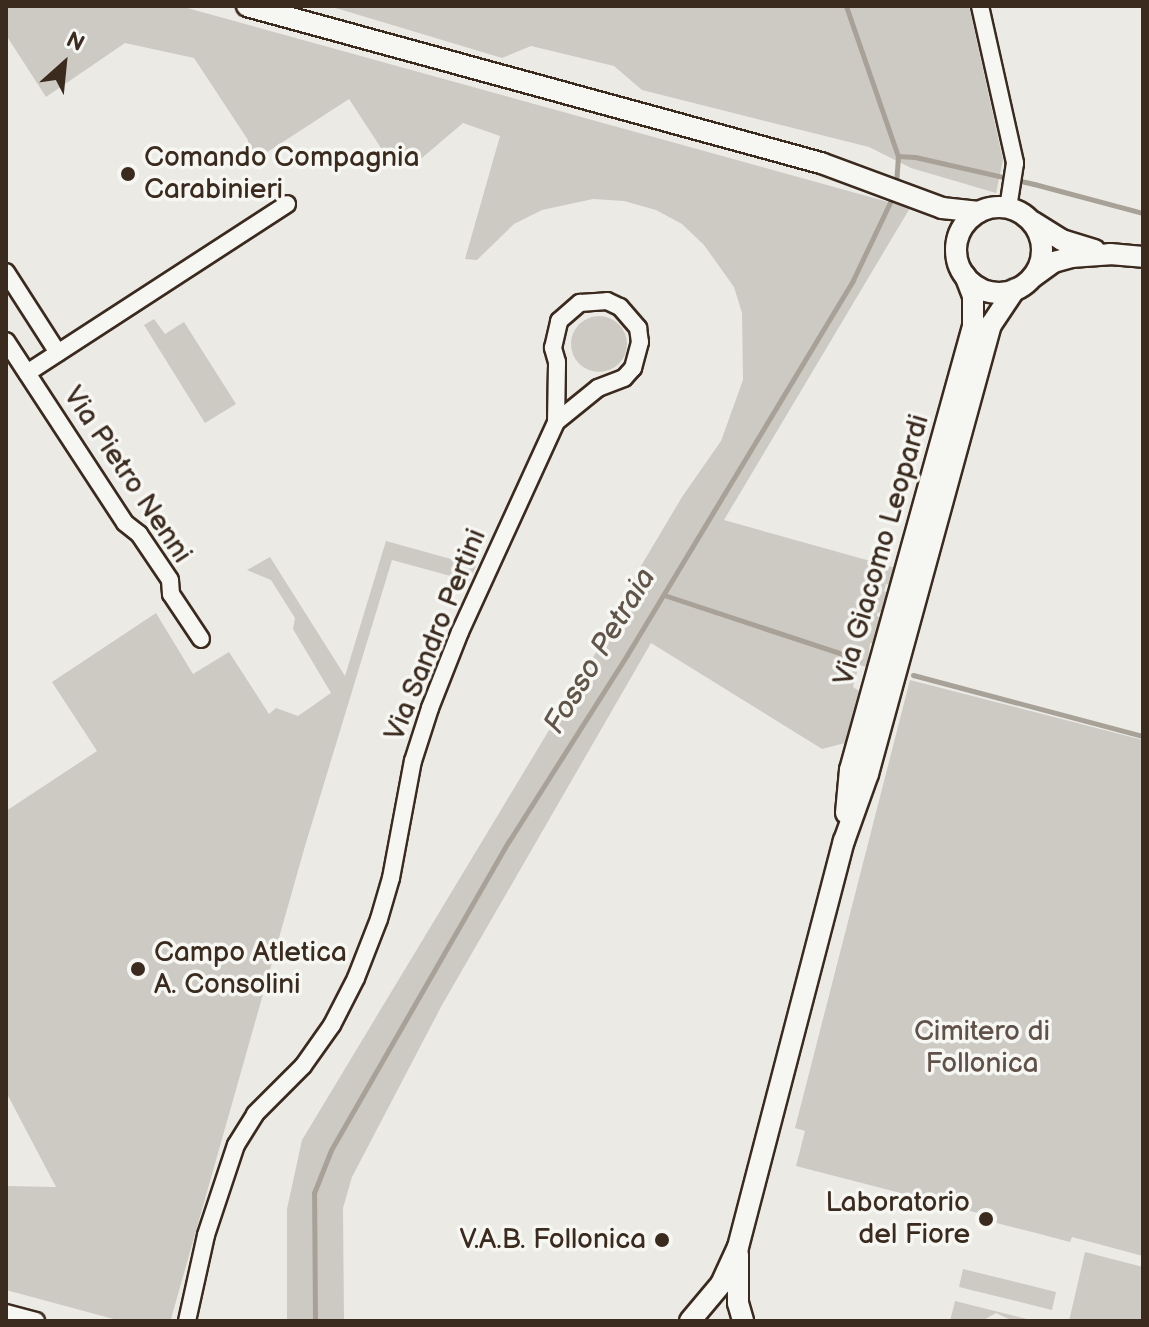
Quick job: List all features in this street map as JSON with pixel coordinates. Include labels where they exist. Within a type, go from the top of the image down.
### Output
[{"type":"main road","points":[[247,6],[861,176],[956,212],[979,212]]},
{"type":"main road","points":[[913,197],[933,215],[956,251],[965,275],[984,290],[1000,293],[1024,284],[1064,259],[1110,254]]},
{"type":"main road","points":[[956,251],[964,224],[979,212],[1010,201],[1030,220],[1062,240],[1110,254],[1143,257]]},
{"type":"main road","points":[[1024,284],[1042,249],[1030,220]]},
{"type":"main road","name":"Via Giacomo Leopardi","points":[[844,841],[850,770],[973,326],[973,296],[965,275]]},
{"type":"main road","name":"Via Giacomo Leopardi","points":[[690,1321],[721,1284],[738,1247],[844,841],[868,774],[991,325],[1024,284]]},
{"type":"main road","name":"Via Giacomo Leopardi","points":[[738,1247],[738,1303],[743,1321]]},
{"type":"street","points":[[980,6],[1015,163],[1010,201]]},
{"type":"street","points":[[27,373],[287,204]]},
{"type":"street","name":"Via Pietro Nenni","points":[[6,272],[58,353]]},
{"type":"street","name":"Via Sandro Pertini","points":[[187,1321],[206,1235],[236,1145],[255,1114],[317,1048],[356,978],[385,900],[413,761],[430,708],[460,632],[556,422],[557,362],[553,348],[559,321],[580,303],[593,300],[620,307],[638,328],[640,342],[633,368],[624,378],[598,388],[556,422]]},
{"type":"street","name":"Via Pietro Nenni","points":[[6,341],[125,523],[139,534],[170,580],[171,594],[201,639]]},
{"type":"street","name":"Via Sandro Pertini","points":[[189,1302],[194,1321]]},
{"type":"street","points":[[6,1313],[36,1321]]},
{"type":"green space","points":[[6,6],[180,6],[910,208],[724,520],[899,569],[895,585],[886,584],[884,591],[892,595],[888,611],[877,613],[885,621],[878,645],[870,643],[867,667],[859,665],[853,687],[859,691],[845,743],[822,749],[651,643],[442,1005],[352,1177],[343,1208],[344,1320],[369,1321],[287,1321],[287,1209],[302,1140],[601,644],[613,613],[682,497],[721,441],[743,380],[742,313],[734,287],[704,245],[682,224],[656,210],[624,201],[593,199],[542,210],[514,224],[477,260],[465,259],[500,136],[463,123],[416,163],[383,151],[349,99],[249,164],[248,140],[194,58],[125,43],[46,97],[6,35]]},
{"type":"green space","points":[[329,6],[969,6],[1003,160],[996,193],[911,168],[869,147],[642,90],[614,66],[531,46],[502,58]]},
{"type":"green space","points":[[599,316],[619,324],[627,344],[619,364],[599,372],[579,364],[571,344],[579,324]]},
{"type":"green space","points":[[154,319],[165,334],[184,322],[236,404],[205,423],[144,325]]},
{"type":"green space","name":"Campo Atletica A. Consolini","points":[[386,541],[476,566],[469,581],[392,560],[305,846],[171,1319],[121,1321],[6,1290],[6,1186],[56,1187],[6,1092],[6,811],[97,751],[52,682],[156,613],[193,674],[229,652],[269,714],[276,708],[298,716],[331,693],[293,629],[295,618],[271,580],[247,570],[270,557],[345,676]]},
{"type":"green space","name":"Cimitero di Follonica","points":[[910,680],[1143,740],[1143,1256],[1072,1237],[1070,1242],[977,1218],[978,1213],[796,1166],[805,1131],[795,1128]]},
{"type":"green space","points":[[1085,1252],[1143,1267],[1143,1321],[1069,1321]]},
{"type":"green space","points":[[963,1269],[1056,1292],[1052,1310],[959,1287]]},
{"type":"green space","points":[[955,1301],[1035,1321],[1013,1321],[996,1313],[982,1321],[950,1321]]},
{"type":"waterway","name":"Fosso Petraia","points":[[846,6],[898,156],[896,184]]},
{"type":"waterway","points":[[898,156],[915,157],[1034,184],[1143,213]]},
{"type":"waterway","name":"Fosso Petraia","points":[[315,1321],[314,1193],[331,1150],[509,841],[627,655],[853,280],[894,194]]},
{"type":"waterway","points":[[664,595],[860,660]]},
{"type":"waterway","points":[[913,675],[1143,736]]},
{"type":"place","name":"Comando Compagnia Carabinieri","points":[[128,174]]},
{"type":"place","name":"Campo Atletica A. Consolini","points":[[138,969]]},
{"type":"place","name":"Laboratorio del Fiore","points":[[986,1219]]},
{"type":"place","name":"V.A.B. Follonica","points":[[662,1240]]}]
